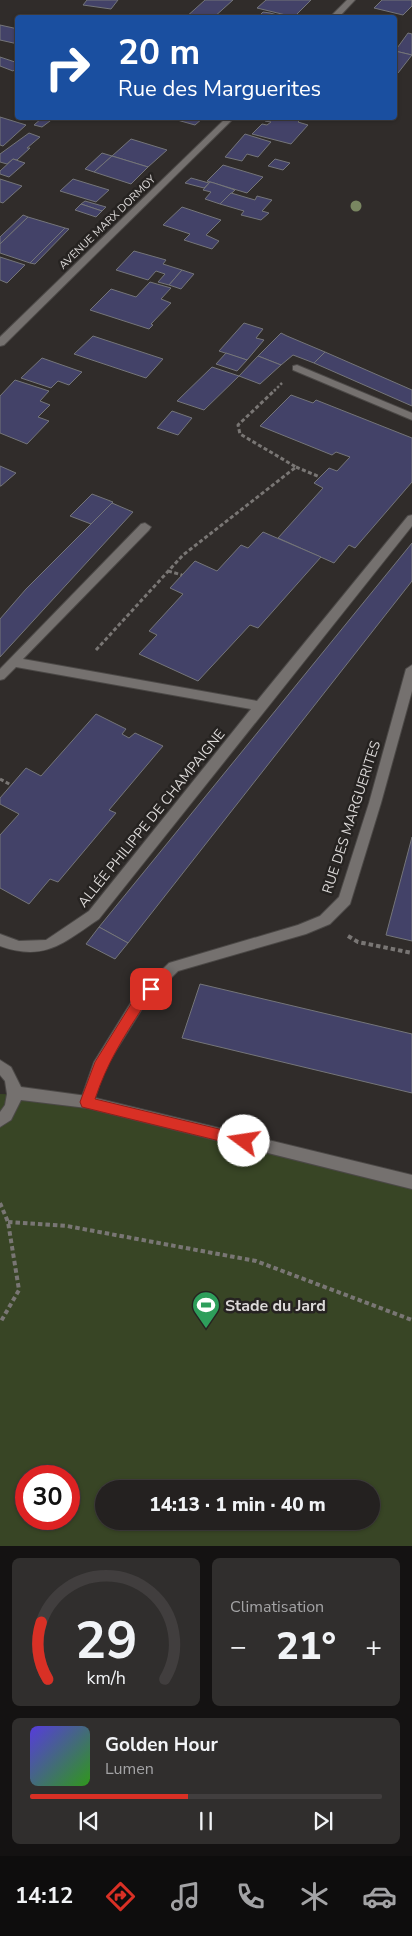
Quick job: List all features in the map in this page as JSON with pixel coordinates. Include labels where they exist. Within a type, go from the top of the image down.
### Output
[{"type":"street","points":[[336,15],[351,0]]},
{"type":"street","name":"AVENUE MARX DORMOY","points":[[0,343],[228,120]]},
{"type":"street","points":[[297,368],[412,418]]},
{"type":"street","name":"ALLÉE PHILIPPE DE CHAMPAIGNE","points":[[0,940],[19,947],[49,945],[94,915],[412,519]]},
{"type":"street","points":[[0,676],[145,527]]},
{"type":"street","points":[[14,662],[260,706]]},
{"type":"street","name":"RUE DES MARGUERITES","points":[[87,1102],[99,1066],[140,1000],[174,967],[325,920],[345,900],[376,803],[412,669]]},
{"type":"street","points":[[0,1066],[10,1073],[16,1093],[6,1116],[0,1121]]},
{"type":"street","points":[[16,1093],[87,1102],[412,1182]]},
{"type":"path","points":[[297,368],[238,425],[240,434],[296,467],[320,477]]},
{"type":"path","points":[[76,673],[183,555],[296,467]]},
{"type":"path","points":[[168,570],[182,575]]},
{"type":"path","points":[[0,779],[11,785]]},
{"type":"path","points":[[325,920],[358,942],[412,954]]},
{"type":"path","points":[[0,1203],[8,1222],[19,1290],[0,1323]]},
{"type":"path","points":[[8,1222],[67,1226],[256,1261],[412,1320]]},
{"type":"green space","name":"Stade du Jard","points":[[0,1094],[34,1095],[412,1182],[412,1546],[0,1546]]},
{"type":"building","points":[[87,0],[118,0],[111,9],[83,5]]},
{"type":"building","points":[[205,0],[233,0],[216,15],[188,15]]},
{"type":"building","points":[[266,0],[311,0],[296,15],[286,15],[257,8]]},
{"type":"building","points":[[382,0],[412,0],[412,6],[403,15],[374,8]]},
{"type":"building","points":[[263,12],[277,15],[260,15]]},
{"type":"building","points":[[0,25],[15,28],[15,43],[0,40]]},
{"type":"building","points":[[408,33],[412,34],[412,55],[397,51],[397,48]]},
{"type":"building","points":[[397,51],[412,55],[398,73]]},
{"type":"building","points":[[0,57],[15,62],[15,69],[13,71],[0,66]]},
{"type":"building","points":[[0,117],[26,125],[3,146],[0,145]]},
{"type":"building","points":[[40,120],[51,120],[42,127],[34,125]]},
{"type":"building","points":[[177,120],[201,120],[195,125]]},
{"type":"building","points":[[300,120],[298,122],[308,125],[291,144],[252,134],[262,124],[267,125],[271,122],[265,121]]},
{"type":"building","points":[[29,133],[40,137],[17,160],[13,159],[7,164],[0,162],[0,154]]},
{"type":"building","points":[[245,134],[271,142],[258,157],[247,154],[242,161],[225,157]]},
{"type":"building","points":[[131,139],[167,150],[148,167],[112,156]]},
{"type":"building","points":[[102,153],[112,156],[94,172],[85,169]]},
{"type":"building","points":[[112,156],[148,167],[131,184],[94,172]]},
{"type":"building","points":[[13,159],[25,163],[9,177],[0,174],[0,171]]},
{"type":"building","points":[[275,159],[290,163],[283,170],[268,166]]},
{"type":"building","points":[[223,165],[263,177],[247,193],[207,181]]},
{"type":"building","points":[[191,178],[209,183],[204,188],[185,183]]},
{"type":"building","points":[[0,179],[22,186],[3,203],[0,202]]},
{"type":"building","points":[[73,179],[109,190],[96,202],[60,191]]},
{"type":"building","points":[[210,182],[235,190],[220,204],[205,199],[211,192],[203,190]]},
{"type":"building","points":[[231,193],[255,200],[257,196],[272,200],[262,211],[269,213],[261,220],[241,215],[244,211],[220,204]]},
{"type":"building","points":[[85,201],[106,207],[102,211],[81,204]]},
{"type":"building","points":[[81,204],[102,211],[96,217],[75,210]]},
{"type":"building","points":[[182,207],[221,220],[206,235],[219,241],[212,249],[184,240],[190,234],[163,225]]},
{"type":"building","points":[[23,215],[28,217],[0,244],[0,237]]},
{"type":"building","points":[[28,217],[65,228],[30,263],[0,253],[0,244]]},
{"type":"building","points":[[65,228],[69,229],[35,264],[30,263]]},
{"type":"building","points":[[134,251],[166,260],[163,264],[182,270],[169,285],[158,282],[165,274],[156,271],[148,280],[116,270]]},
{"type":"building","points":[[0,257],[25,265],[7,283],[0,280]]},
{"type":"building","points":[[182,270],[194,274],[181,289],[169,285]]},
{"type":"building","points":[[150,282],[171,288],[161,299],[171,303],[151,324],[153,325],[149,329],[90,310],[111,289],[136,297]]},
{"type":"building","points":[[244,323],[263,329],[256,338],[264,340],[247,360],[219,351]]},
{"type":"building","points":[[281,333],[325,352],[314,363],[293,355],[281,365],[258,356]]},
{"type":"building","points":[[93,336],[163,359],[146,378],[74,354]]},
{"type":"building","points":[[325,352],[412,390],[412,406],[314,363]]},
{"type":"building","points":[[226,353],[247,360],[237,371],[216,364]]},
{"type":"building","points":[[258,356],[281,365],[260,384],[239,376]]},
{"type":"building","points":[[42,358],[82,372],[69,385],[58,381],[51,388],[21,378]]},
{"type":"building","points":[[212,367],[239,376],[204,410],[177,401]]},
{"type":"building","points":[[15,380],[49,391],[40,401],[50,405],[38,417],[49,421],[27,444],[0,433],[0,396]]},
{"type":"building","points":[[291,395],[313,403],[316,400],[412,438],[412,482],[355,548],[349,545],[334,563],[278,538],[323,488],[314,483],[329,468],[337,471],[350,457],[336,452],[332,455],[260,426]]},
{"type":"building","points":[[172,411],[192,418],[178,435],[157,428]]},
{"type":"building","points":[[0,466],[16,473],[1,486],[0,486]]},
{"type":"building","points":[[92,494],[113,502],[91,524],[70,516]]},
{"type":"building","points":[[112,503],[133,512],[0,657],[0,619],[26,589]]},
{"type":"building","points":[[263,532],[321,557],[258,628],[250,625],[198,681],[139,654],[157,635],[149,631],[183,594],[170,588],[195,561],[217,571],[241,545],[248,548]]},
{"type":"building","points":[[412,543],[412,581],[128,943],[99,927]]},
{"type":"building","points":[[96,714],[126,729],[122,734],[129,738],[135,733],[163,746],[109,810],[116,813],[58,882],[50,879],[29,904],[0,888],[0,835],[19,814],[0,804],[0,798],[26,768],[41,776]]},
{"type":"building","points":[[412,837],[412,941],[386,935]]},
{"type":"building","points":[[99,927],[128,943],[115,959],[86,944]]},
{"type":"building","points":[[200,984],[412,1034],[412,1093],[182,1038]]},
{"type":"place","name":"Stade du Jard","points":[[206,1329]]},
{"type":"route","points":[[151,989],[140,1000],[99,1066],[87,1102],[244,1141]]}]
